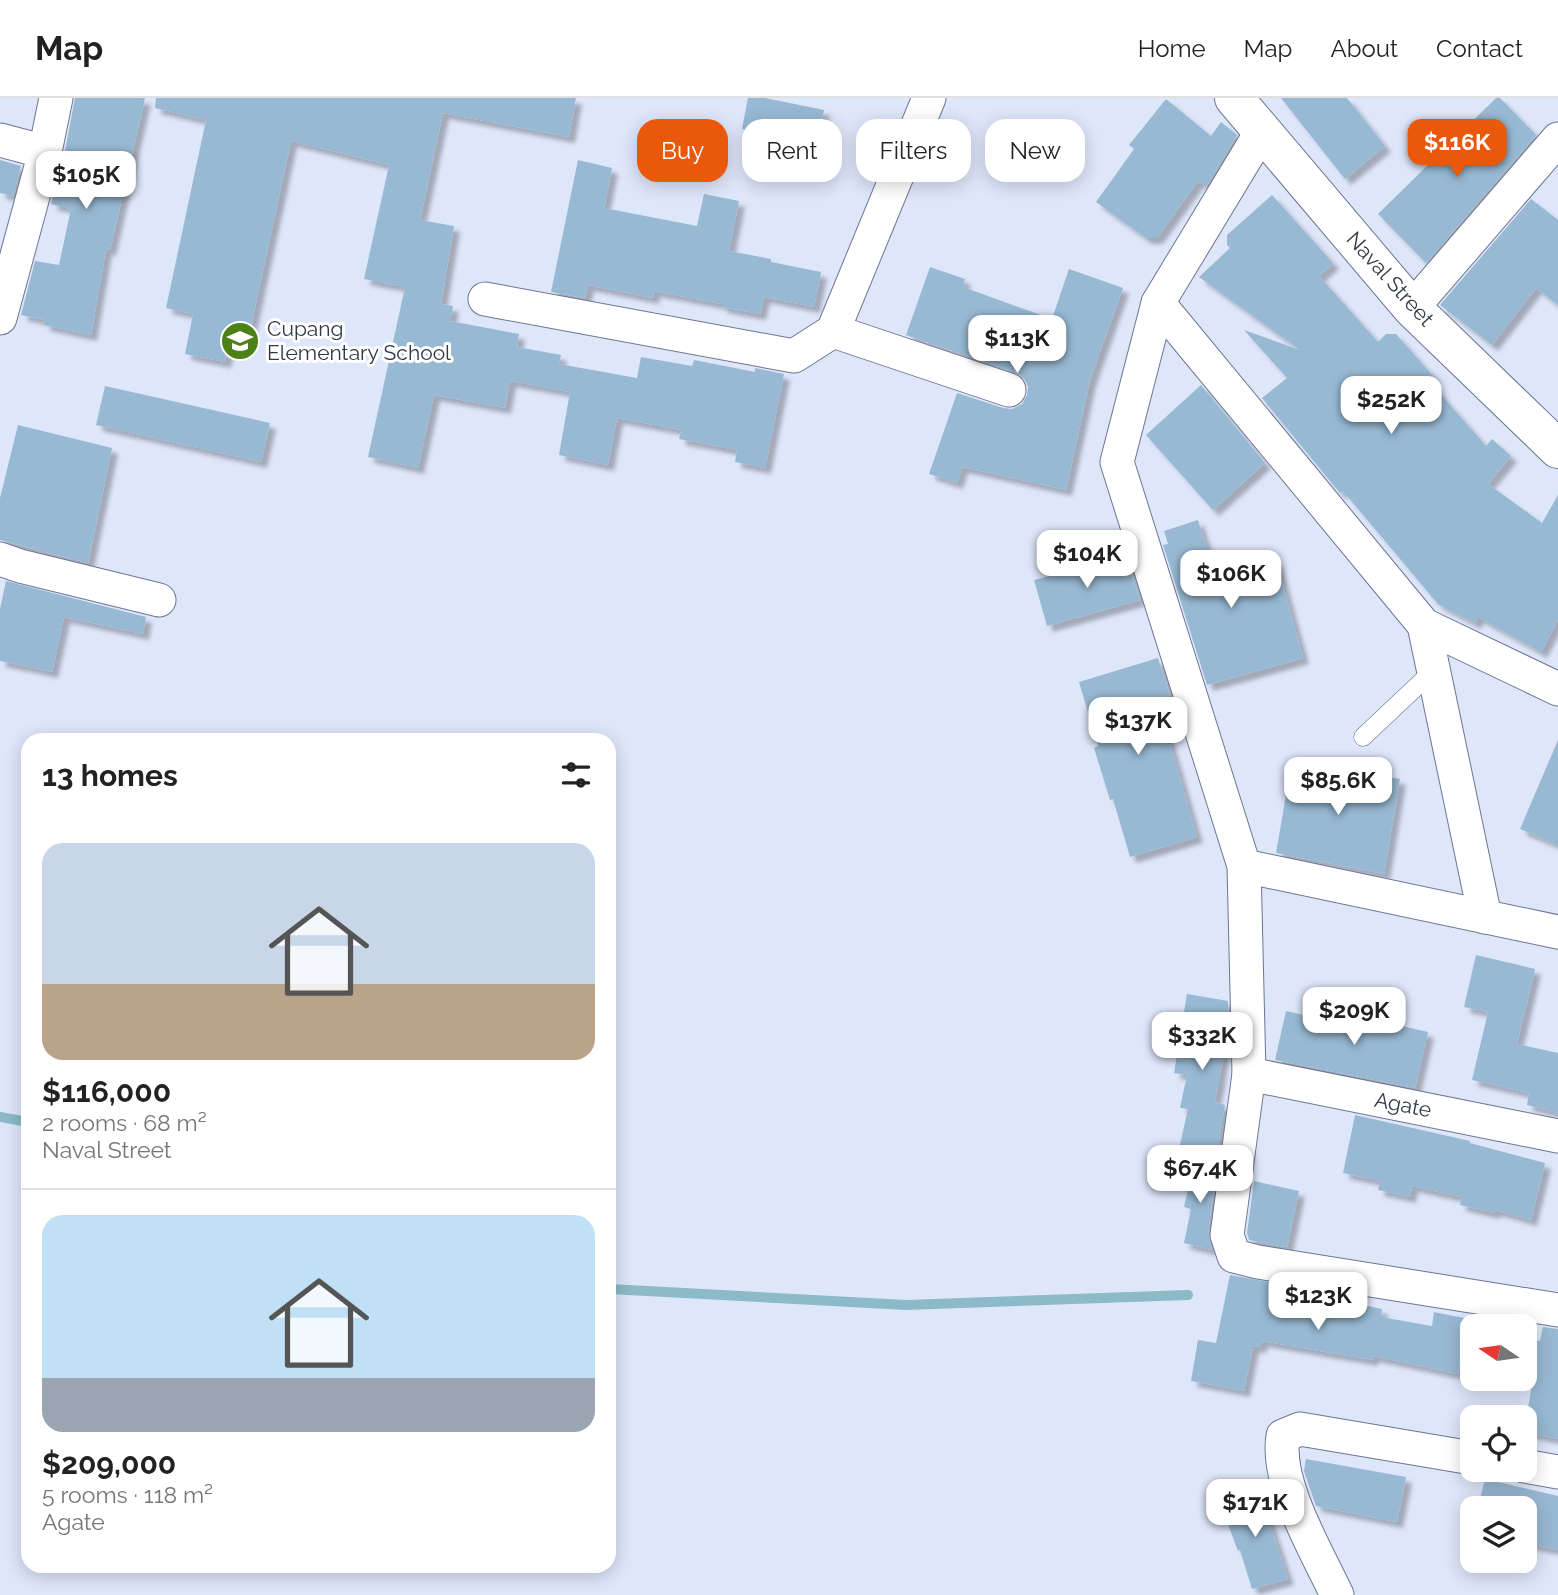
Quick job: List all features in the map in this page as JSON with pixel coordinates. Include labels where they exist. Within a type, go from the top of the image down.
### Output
[{"type":"street","points":[[0,318],[45,152],[56,98]]},
{"type":"street","points":[[485,299],[794,356],[833,331],[929,98]]},
{"type":"street","name":"Naval Street","points":[[1234,98],[1412,308],[1558,449]]},
{"type":"street","points":[[1262,131],[1158,303],[1117,461],[1244,866],[1249,1074],[1227,1235],[1234,1256],[1272,1265],[1558,1310]]},
{"type":"street","points":[[1412,308],[1558,139]]},
{"type":"street","points":[[0,140],[45,152]]},
{"type":"street","points":[[1158,303],[1424,625],[1558,689]]},
{"type":"street","points":[[833,331],[1009,390]]},
{"type":"street","points":[[0,559],[159,600]]},
{"type":"street","points":[[1424,625],[1485,917]]},
{"type":"street","points":[[1244,866],[1558,932]]},
{"type":"street","name":"Agate","points":[[1249,1074],[1558,1136]]},
{"type":"street","points":[[1337,1595],[1295,1507],[1280,1450],[1283,1436],[1300,1429],[1460,1456]]},
{"type":"street","points":[[1537,1468],[1558,1472]]},
{"type":"lane","points":[[1363,737],[1433,671]]},
{"type":"building","points":[[75,98],[145,98],[110,250],[106,249],[91,335],[44,325],[45,320],[21,315],[35,261],[59,265],[71,209],[51,204]]},
{"type":"building","points":[[156,98],[576,98],[569,137],[443,113],[420,220],[454,226],[441,304],[453,306],[450,321],[519,334],[517,347],[561,355],[559,364],[637,378],[641,357],[692,366],[694,360],[755,372],[755,368],[784,374],[765,468],[735,462],[737,450],[679,439],[681,430],[617,418],[608,465],[559,455],[570,392],[510,381],[505,408],[434,395],[418,468],[368,457],[405,287],[364,279],[389,165],[291,141],[251,326],[234,323],[225,362],[185,354],[193,314],[166,308],[206,120],[155,108]]},
{"type":"building","points":[[748,98],[765,98],[824,110],[822,119],[744,119]]},
{"type":"building","points":[[1281,98],[1347,98],[1385,146],[1345,179]]},
{"type":"building","points":[[1496,98],[1500,98],[1536,135],[1426,263],[1378,214]]},
{"type":"building","points":[[1166,99],[1211,136],[1221,122],[1237,135],[1206,187],[1198,181],[1157,238],[1146,238],[1096,202],[1134,149],[1129,145]]},
{"type":"building","points":[[0,160],[21,166],[13,196],[0,193]]},
{"type":"building","points":[[578,160],[612,168],[604,208],[697,226],[704,194],[739,201],[729,251],[821,272],[814,307],[764,297],[760,314],[654,291],[653,298],[588,285],[585,298],[551,292]]},
{"type":"building","points":[[1272,195],[1333,263],[1319,276],[1378,342],[1386,334],[1396,334],[1433,376],[1428,380],[1486,446],[1492,439],[1511,456],[1488,484],[1542,523],[1558,495],[1558,620],[1541,652],[1478,617],[1475,623],[1438,604],[1343,491],[1340,493],[1262,398],[1287,378],[1244,330],[1300,350],[1199,277],[1230,248],[1227,245],[1227,235]]},
{"type":"building","points":[[1531,199],[1558,220],[1558,305],[1536,288],[1492,345],[1440,305]]},
{"type":"building","points":[[930,267],[965,279],[963,287],[1052,319],[1069,269],[1123,288],[1090,380],[1066,490],[962,467],[957,483],[929,474],[957,393],[1012,409],[1022,404],[1028,387],[1024,378],[1015,372],[906,335]]},
{"type":"building","points":[[1201,385],[1265,463],[1213,510],[1146,435]]},
{"type":"building","points":[[105,386],[270,423],[261,462],[96,425]]},
{"type":"building","points":[[18,425],[112,448],[88,563],[0,540],[0,498]]},
{"type":"building","points":[[1198,520],[1215,576],[1276,559],[1303,658],[1207,685],[1163,545],[1168,544],[1164,531]]},
{"type":"building","points":[[1126,555],[1140,600],[1047,626],[1034,580]]},
{"type":"building","points":[[6,581],[146,617],[143,634],[64,617],[52,672],[0,661],[0,609]]},
{"type":"building","points":[[1158,658],[1170,695],[1157,699],[1197,837],[1130,857],[1094,748],[1098,746],[1079,682]]},
{"type":"building","points":[[1558,740],[1558,845],[1520,829]]},
{"type":"building","points":[[1292,760],[1400,779],[1384,874],[1276,853]]},
{"type":"building","points":[[1476,955],[1535,969],[1517,1044],[1558,1053],[1558,1113],[1527,1105],[1529,1093],[1472,1080],[1488,1012],[1464,1007]]},
{"type":"building","points":[[1187,994],[1228,1001],[1229,1023],[1215,1102],[1225,1105],[1216,1157],[1179,1149],[1188,1109],[1180,1108],[1187,1075],[1174,1073]]},
{"type":"building","points":[[1286,1011],[1338,1023],[1340,1012],[1428,1032],[1415,1088],[1275,1060]]},
{"type":"building","points":[[1355,1115],[1470,1141],[1545,1163],[1531,1220],[1495,1210],[1494,1213],[1460,1205],[1461,1197],[1412,1186],[1410,1197],[1378,1190],[1380,1181],[1343,1173]]},
{"type":"building","points":[[1194,1163],[1217,1167],[1208,1232],[1212,1250],[1184,1243],[1191,1209],[1184,1207]]},
{"type":"building","points":[[1254,1181],[1299,1191],[1287,1247],[1249,1240],[1247,1233]]},
{"type":"building","points":[[1230,1275],[1313,1290],[1313,1294],[1382,1309],[1381,1317],[1432,1326],[1434,1312],[1460,1317],[1458,1374],[1373,1356],[1372,1360],[1262,1341],[1260,1347],[1253,1346],[1244,1391],[1191,1381],[1198,1340],[1216,1343]]},
{"type":"building","points":[[1543,1327],[1558,1329],[1558,1439],[1537,1435],[1537,1405],[1529,1405],[1531,1391],[1537,1391],[1537,1341],[1540,1341]]},
{"type":"building","points":[[1306,1459],[1406,1477],[1397,1522],[1316,1506],[1304,1471]]},
{"type":"building","points":[[1484,1482],[1498,1482],[1558,1496],[1558,1550],[1537,1546],[1537,1496],[1481,1496]]},
{"type":"building","points":[[1258,1488],[1288,1579],[1252,1589],[1240,1550],[1238,1551],[1220,1503]]},
{"type":"waterway","points":[[0,1117],[21,1121]]},
{"type":"waterway","points":[[616,1289],[906,1305],[1188,1295]]},
{"type":"place","name":"Cupang Elementary School","points":[[240,341]]}]
